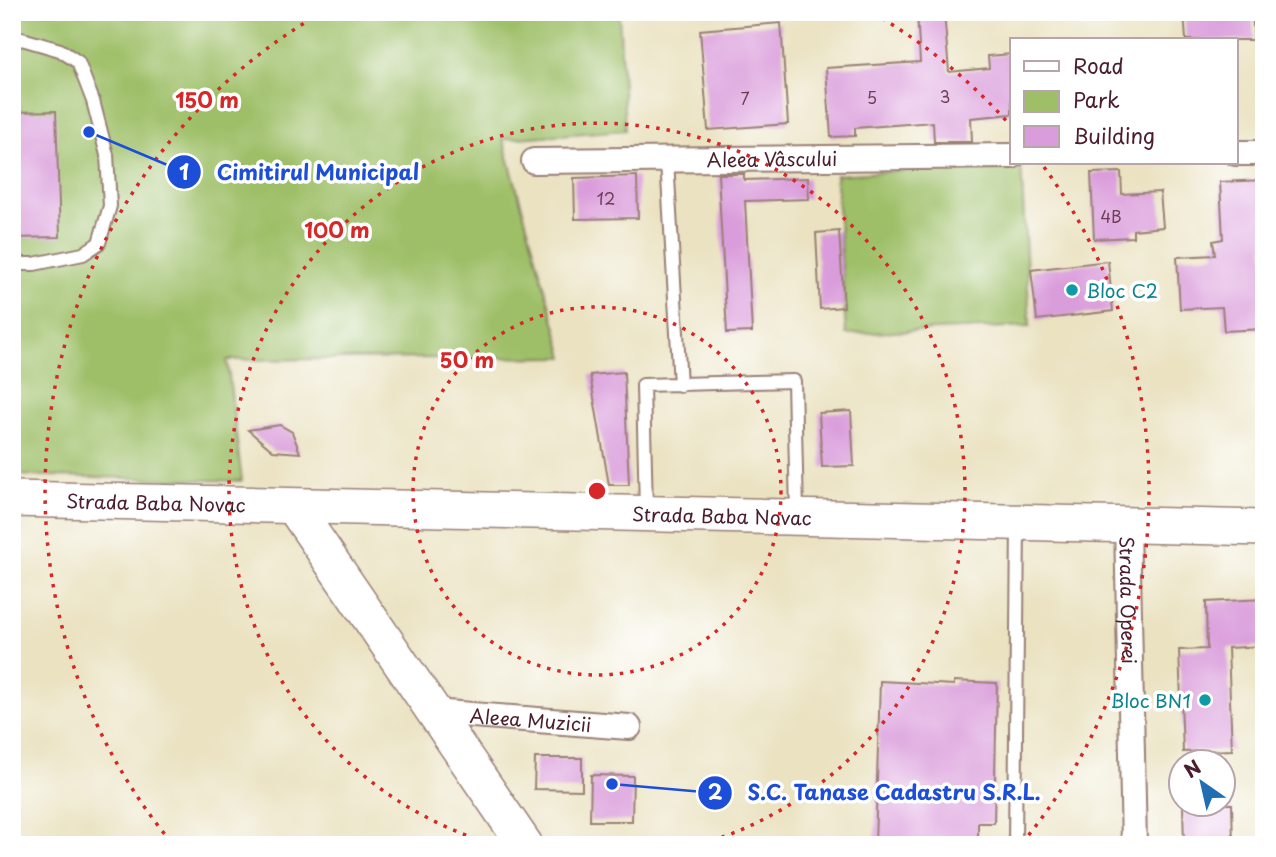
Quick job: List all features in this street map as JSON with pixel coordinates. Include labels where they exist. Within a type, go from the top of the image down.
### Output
[{"type":"main road","name":"Strada Baba Novac","points":[[12,499],[1264,528]]},
{"type":"main road","points":[[294,507],[525,845]]},
{"type":"street","points":[[1238,153],[1264,153]]},
{"type":"street","name":"Aleea Vâscului","points":[[534,162],[1010,156]]},
{"type":"street","name":"Strada Operei","points":[[1127,525],[1134,845]]},
{"type":"street","name":"Aleea Muzicii","points":[[433,712],[629,727]]},
{"type":"lane","points":[[12,41],[22,39],[60,50],[78,62],[93,101],[107,155],[110,206],[99,243],[83,254],[34,264],[12,264]]},
{"type":"lane","points":[[667,160],[680,384]]},
{"type":"lane","points":[[646,514],[643,385],[794,381],[797,518]]},
{"type":"lane","points":[[1016,845],[1018,523]]},
{"type":"green space","points":[[12,12],[619,12],[625,130],[503,139],[564,357],[227,360],[242,481],[12,475]]},
{"type":"green space","points":[[1021,164],[1030,326],[846,334],[836,175]]},
{"type":"building","points":[[917,12],[944,12],[949,72],[989,68],[988,56],[1010,54],[1010,114],[971,118],[972,142],[934,142],[933,122],[855,128],[855,136],[831,137],[826,68],[920,62]]},
{"type":"building","points":[[1184,12],[1252,12],[1254,40],[1186,38]]},
{"type":"building","points":[[781,23],[788,124],[708,130],[700,30]]},
{"type":"building","points":[[56,111],[60,237],[12,238],[12,112]]},
{"type":"building","points":[[1121,172],[1122,194],[1160,192],[1163,227],[1133,230],[1133,237],[1094,239],[1091,173]]},
{"type":"building","points":[[718,174],[744,174],[744,180],[808,178],[809,199],[745,201],[752,332],[727,333]]},
{"type":"building","points":[[637,176],[638,218],[575,219],[574,178]]},
{"type":"building","points":[[1264,180],[1264,329],[1224,331],[1222,307],[1180,309],[1177,257],[1215,255],[1213,241],[1223,239],[1220,182]]},
{"type":"building","points":[[839,231],[844,307],[820,309],[816,233]]},
{"type":"building","name":"Bloc C2","points":[[1108,261],[1113,311],[1037,320],[1031,270]]},
{"type":"building","points":[[624,372],[629,485],[609,485],[590,375]]},
{"type":"building","points":[[851,411],[854,466],[822,467],[819,413]]},
{"type":"building","points":[[280,425],[292,432],[300,453],[273,451],[248,430]]},
{"type":"building","name":"Bloc BN1","points":[[1264,599],[1264,646],[1228,648],[1232,748],[1183,748],[1179,650],[1207,649],[1206,602]]},
{"type":"building","points":[[880,681],[954,685],[954,681],[997,683],[994,823],[978,823],[978,845],[875,845]]},
{"type":"building","points":[[535,758],[582,758],[582,790],[534,789]]},
{"type":"building","points":[[591,775],[633,776],[632,821],[590,821]]},
{"type":"building","points":[[1183,818],[1232,818],[1233,845],[1184,845]]},
{"type":"place","name":"Cimitirul Municipal","points":[[89,132]]},
{"type":"place","name":"Bloc C2","points":[[1072,290]]},
{"type":"place","name":"Bloc BN1","points":[[1205,700]]},
{"type":"place","name":"S.C. Tanase Cadastru S.R.L.","points":[[612,784]]}]
